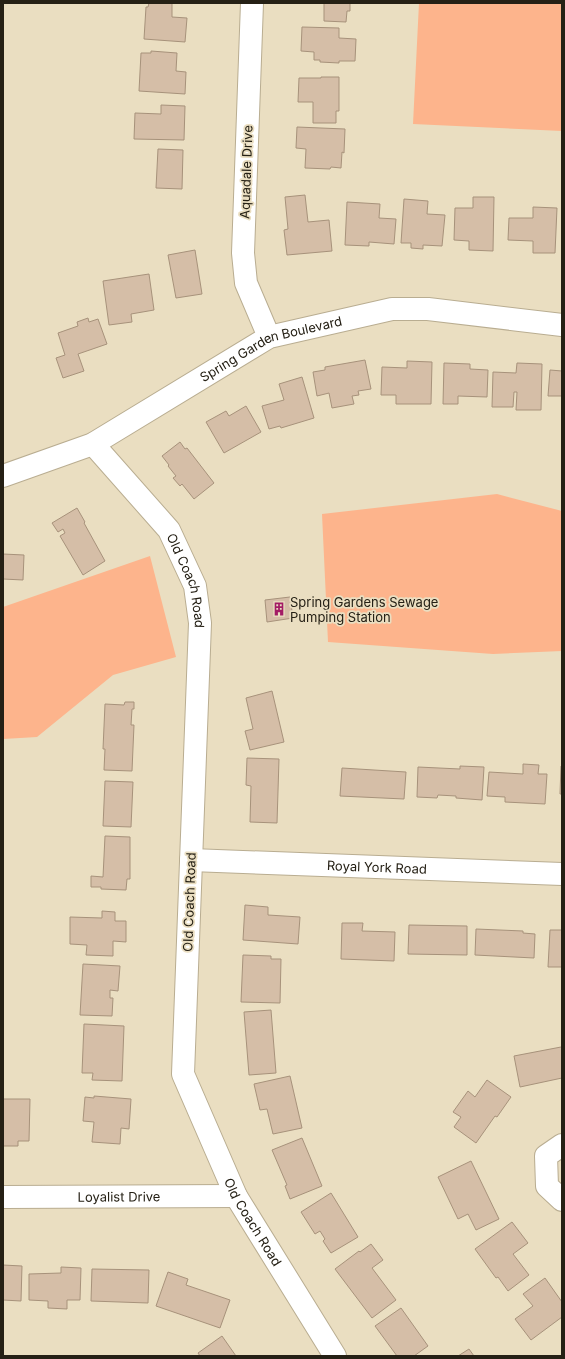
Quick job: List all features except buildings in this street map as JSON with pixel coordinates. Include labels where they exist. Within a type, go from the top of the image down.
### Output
[{"type":"street","name":"Aquadale Drive","points":[[252,3],[243,253],[246,283],[269,337]]},
{"type":"street","name":"Spring Garden Boulevard","points":[[3,476],[93,444],[269,337],[392,309],[428,309],[562,325]]},
{"type":"street","name":"Old Coach Road","points":[[93,444],[170,530],[195,586],[200,623],[183,1074],[236,1196],[336,1356]]},
{"type":"street","name":"Royal York Road","points":[[191,860],[562,874]]},
{"type":"street","points":[[562,1145],[546,1156],[547,1186],[562,1200]]},
{"type":"street","name":"Loyalist Drive","points":[[3,1197],[236,1196]]},
{"type":"shaded area","points":[[419,3],[562,3],[562,131],[413,124]]},
{"type":"shaded area","points":[[497,494],[562,511],[562,651],[493,654],[328,642],[322,514]]},
{"type":"shaded area","points":[[150,556],[176,657],[113,675],[37,737],[3,739],[3,607]]},
{"type":"place","name":"Spring Gardens Sewage Pumping Station","points":[[279,609]]}]
